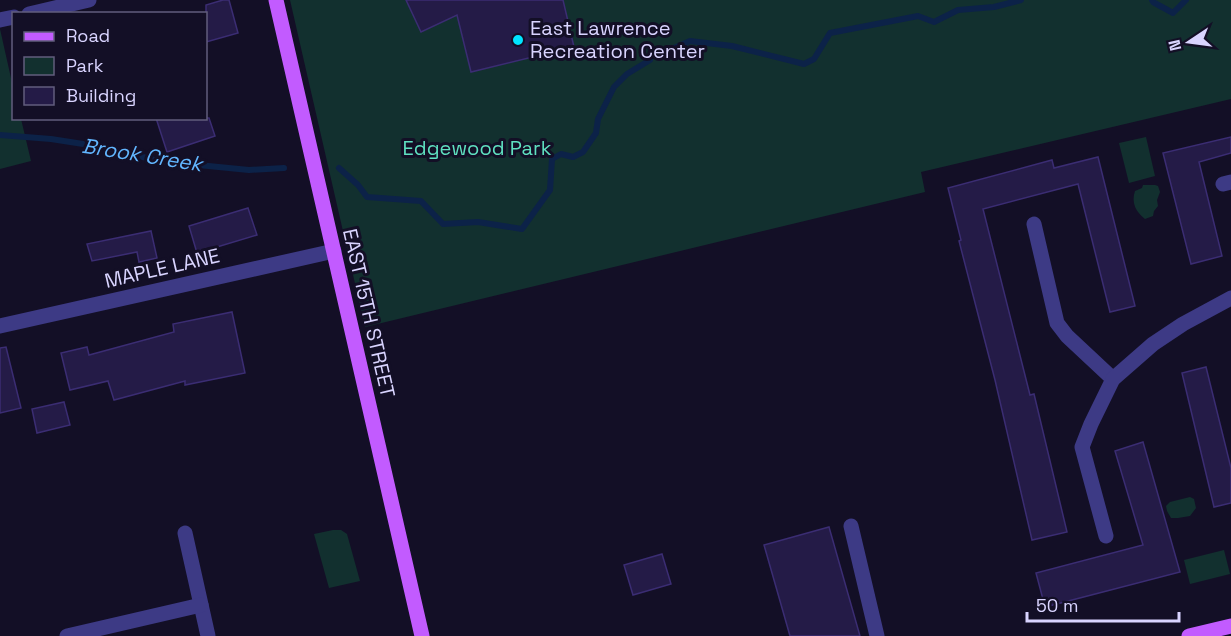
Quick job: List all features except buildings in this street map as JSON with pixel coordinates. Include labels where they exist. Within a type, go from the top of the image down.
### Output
[{"type":"main road","name":"EAST 15TH STREET","points":[[276,0],[422,636]]},
{"type":"main road","points":[[1190,636],[1231,626]]},
{"type":"street","points":[[38,12],[89,0]]},
{"type":"street","points":[[1035,224],[1057,323],[1067,336],[1113,379]]},
{"type":"street","name":"MAPLE LANE","points":[[0,326],[333,251]]},
{"type":"street","points":[[1106,536],[1082,447],[1113,379],[1154,344],[1183,324],[1231,298]]},
{"type":"street","points":[[851,526],[877,636]]},
{"type":"street","points":[[185,533],[208,636]]},
{"type":"street","points":[[67,636],[201,605]]},
{"type":"green space","name":"Edgewood Park","points":[[290,0],[1231,0],[1231,99],[921,172],[925,192],[365,327]]},
{"type":"green space","points":[[0,29],[12,83],[12,120],[21,120],[31,161],[0,169]]},
{"type":"green space","points":[[1146,137],[1155,176],[1129,183],[1119,143]]},
{"type":"green space","points":[[1143,185],[1158,186],[1160,192],[1157,200],[1158,206],[1153,216],[1145,219],[1134,203],[1135,191]]},
{"type":"green space","points":[[1190,497],[1194,499],[1196,508],[1190,516],[1171,518],[1166,506],[1170,502]]},
{"type":"green space","points":[[341,530],[347,534],[360,581],[329,588],[314,534]]},
{"type":"green space","points":[[1224,550],[1230,574],[1190,584],[1184,560]]},
{"type":"waterway","name":"Brook Creek","points":[[665,52],[690,41],[732,46],[804,64],[814,59],[830,33],[918,16],[934,22],[958,10],[994,7],[1021,0]]},
{"type":"waterway","name":"Brook Creek","points":[[1152,0],[1173,13],[1186,0]]},
{"type":"waterway","name":"Brook Creek","points":[[339,168],[358,185],[367,197],[421,201],[443,224],[478,222],[522,229],[550,190],[552,159],[561,154],[573,157],[583,152],[596,133],[598,119],[614,87],[627,74],[650,60]]},
{"type":"waterway","name":"Brook Creek","points":[[0,135],[51,139],[109,148],[158,161],[249,170],[284,168]]},
{"type":"place","name":"East Lawrence Recreation Center","points":[[518,40]]}]
